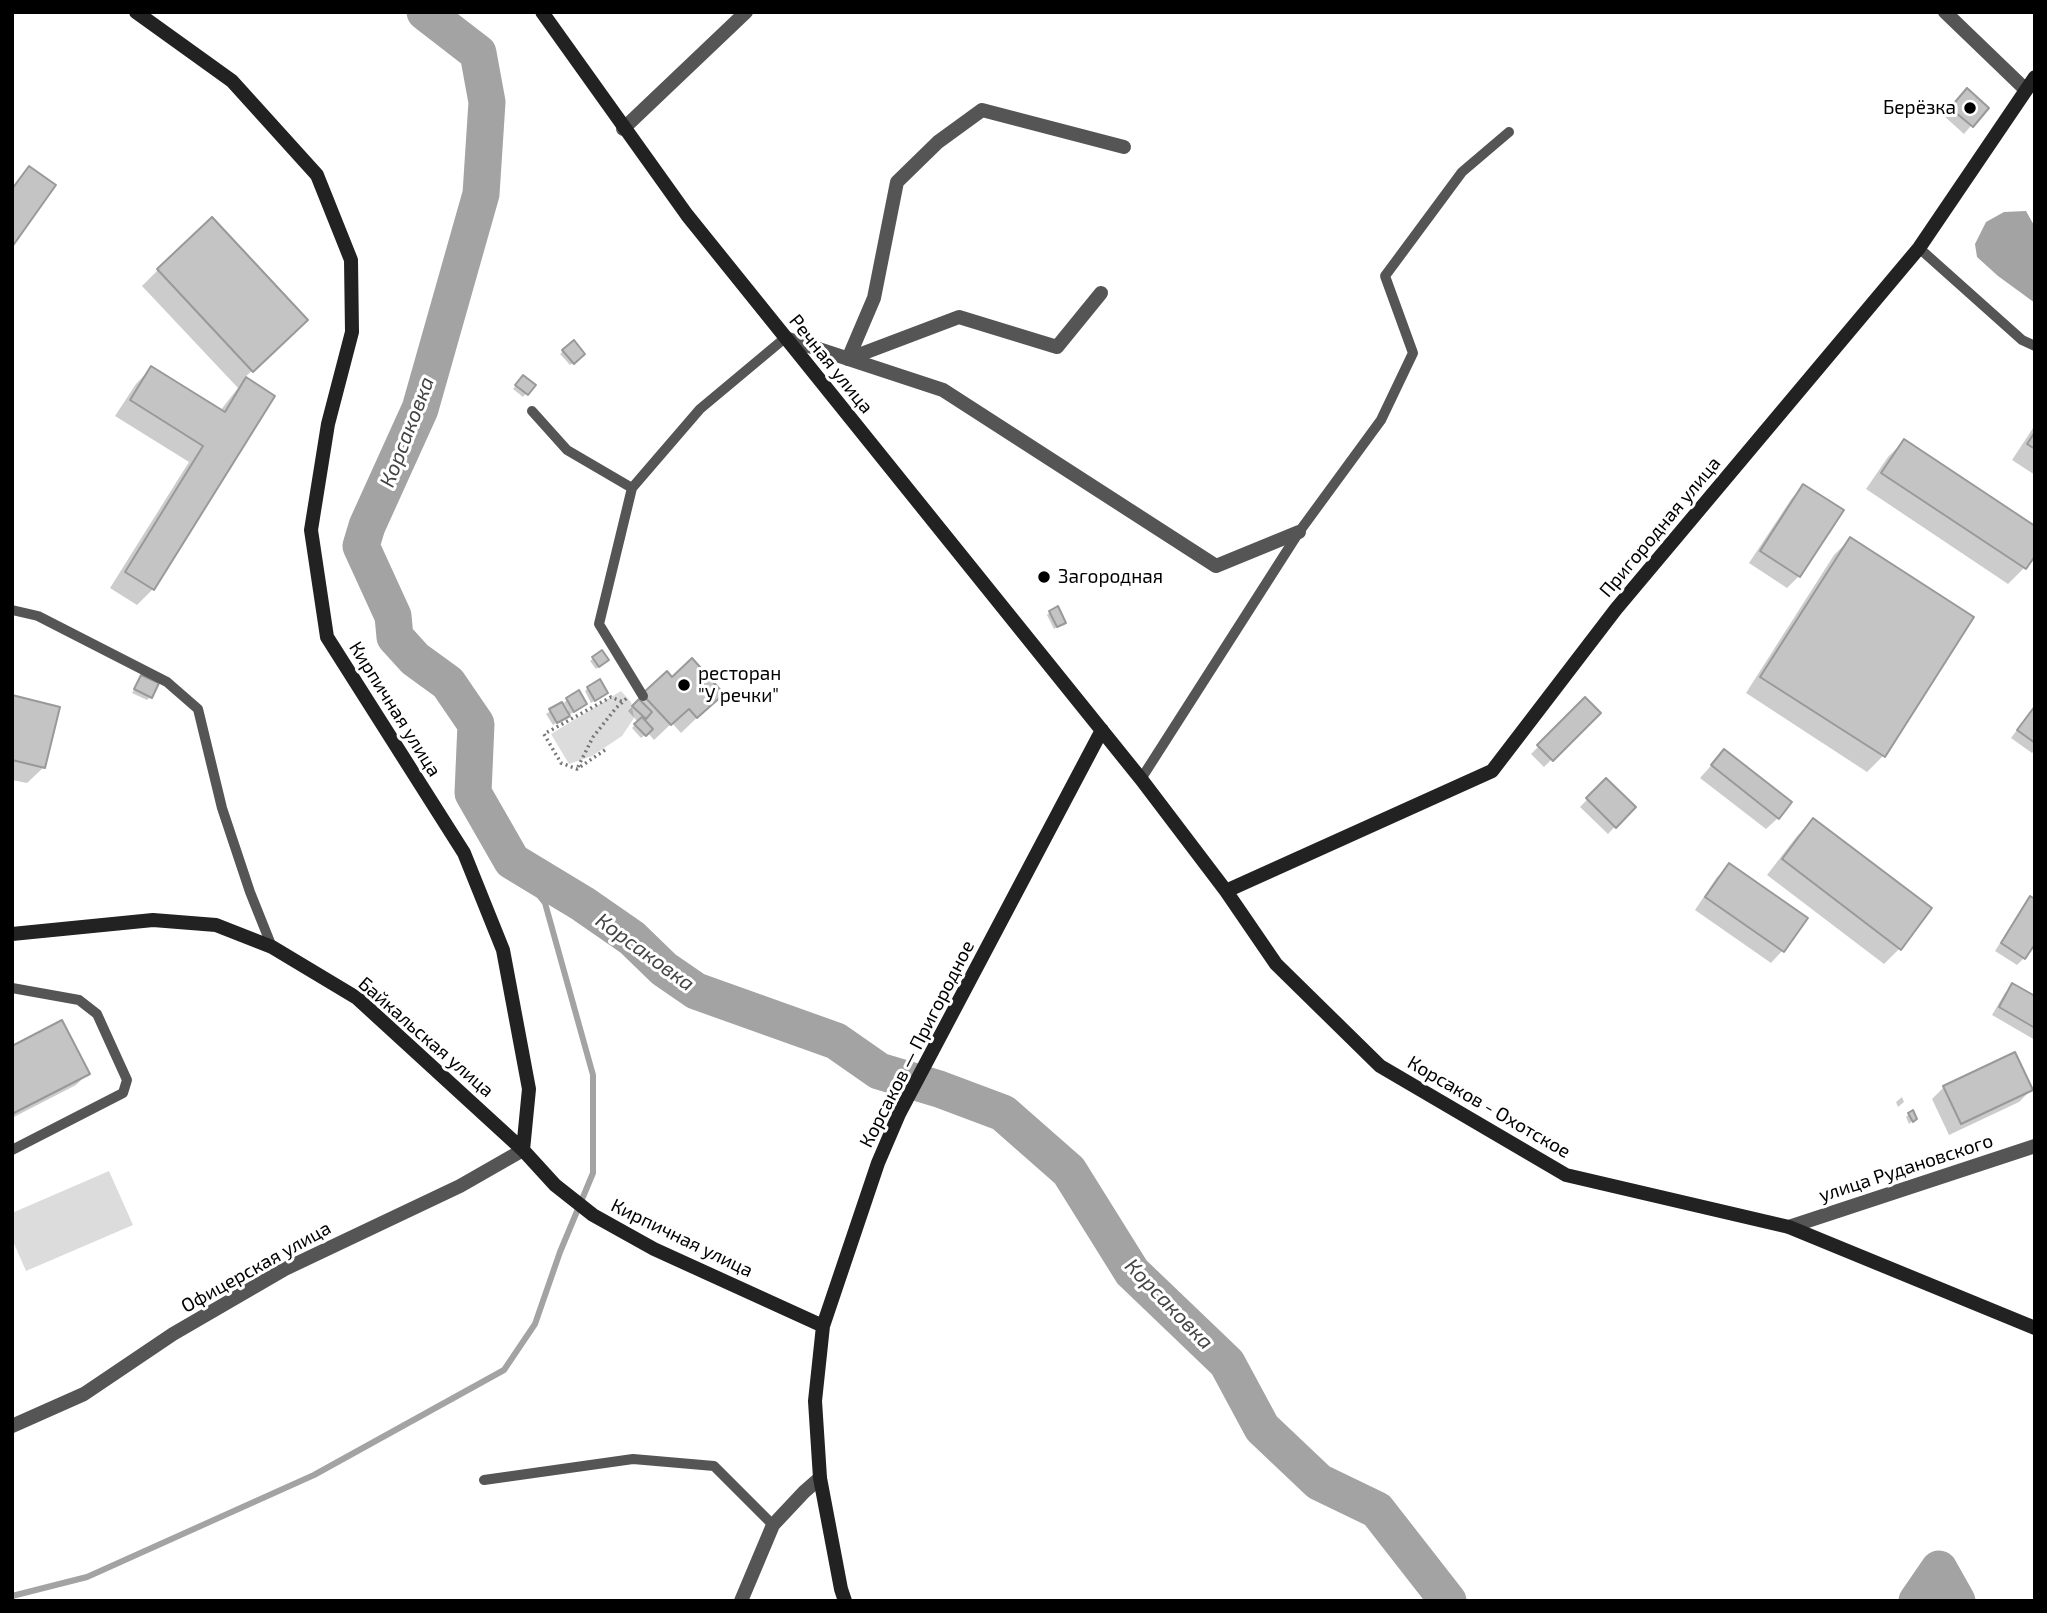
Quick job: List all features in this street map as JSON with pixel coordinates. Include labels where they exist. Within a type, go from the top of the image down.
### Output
[{"type":"street","name":"Кирпичная улица","points":[[136,12],[232,81],[317,175],[351,260],[352,332],[328,424],[311,530],[327,637],[464,853],[503,950],[529,1089],[523,1150],[555,1185],[593,1215],[654,1249],[823,1326]]},
{"type":"street","name":"Речная улица","points":[[542,12],[687,215],[1102,730]]},
{"type":"street","points":[[623,129],[746,12]]},
{"type":"street","points":[[1945,12],[2031,83]]},
{"type":"street","name":"Пригородная улица","points":[[1226,891],[1492,771],[1616,609],[1919,248],[2031,83]]},
{"type":"street","points":[[848,359],[874,298],[897,182],[938,142],[982,110],[1124,147]]},
{"type":"street","points":[[848,359],[959,317],[1057,347],[1101,293]]},
{"type":"street","points":[[785,338],[943,390],[1216,566],[1299,532]]},
{"type":"street","name":"Корсаков - Охотское","points":[[1102,730],[1226,891],[1276,964],[1380,1066],[1566,1175],[1789,1227],[2035,1328]]},
{"type":"street","name":"Корсаков — Пригородное","points":[[845,1601],[820,1478],[815,1401],[823,1326],[878,1163],[899,1114],[1102,730]]},
{"type":"street","name":"Байкальская улица","points":[[12,934],[153,920],[216,925],[272,947],[357,998],[523,1150]]},
{"type":"street","name":"улица Рудановского","points":[[1789,1227],[2035,1146]]},
{"type":"street","name":"Офицерская улица","points":[[12,1426],[84,1394],[173,1334],[285,1269],[460,1186],[523,1150]]},
{"type":"street","points":[[741,1601],[773,1525],[820,1478]]},
{"type":"lane","points":[[1141,779],[1299,532],[1381,420],[1413,353],[1385,276],[1462,172],[1509,132]]},
{"type":"lane","points":[[1919,248],[2022,340],[2035,346]]},
{"type":"lane","points":[[640,692],[599,624],[632,488],[700,409],[785,338]]},
{"type":"lane","points":[[532,411],[567,450],[632,488]]},
{"type":"lane","points":[[12,610],[38,616],[167,682],[198,709],[222,808],[272,947]]},
{"type":"lane","points":[[12,988],[79,1000],[97,1014],[127,1080],[123,1093],[12,1150]]},
{"type":"lane","points":[[484,1480],[633,1460],[713,1466],[773,1525]]},
{"type":"path","points":[[577,769],[593,737],[623,702],[640,692]]},
{"type":"path","points":[[577,769],[561,763],[544,734],[611,697],[623,702]]},
{"type":"path","points":[[577,769],[605,750]]},
{"type":"shaded area","points":[[2026,211],[2035,227],[2035,303],[1977,257],[1975,244],[1986,222],[2004,212]]},
{"type":"shaded area","points":[[621,691],[631,702],[634,718],[622,736],[592,756],[569,764],[551,734]]},
{"type":"shaded area","points":[[109,1171],[133,1225],[26,1271],[12,1239],[12,1213]]},
{"type":"building","name":"Берёзка","points":[[1967,88],[1989,108],[1973,127],[1950,108]]},
{"type":"building","points":[[29,166],[56,185],[12,247],[12,189]]},
{"type":"building","points":[[212,217],[308,320],[253,372],[157,269]]},
{"type":"building","points":[[574,340],[585,354],[574,364],[562,350]]},
{"type":"building","points":[[151,366],[225,412],[246,377],[275,396],[154,590],[125,572],[203,446],[130,400]]},
{"type":"building","points":[[523,375],[536,385],[528,395],[515,385]]},
{"type":"building","points":[[2035,432],[2035,449],[2027,444]]},
{"type":"building","points":[[1904,439],[2035,526],[2035,556],[2026,569],[1881,473]]},
{"type":"building","points":[[1803,484],[1844,510],[1800,577],[1760,551]]},
{"type":"building","points":[[1850,537],[1974,617],[1885,757],[1760,677]]},
{"type":"building","points":[[1058,606],[1066,623],[1057,627],[1049,611]]},
{"type":"building","points":[[602,650],[609,660],[599,667],[592,657]]},
{"type":"building","name":"ресторан \"У речки\"","points":[[692,658],[724,694],[697,718],[689,709],[671,725],[642,694],[667,671],[672,677]]},
{"type":"building","points":[[141,675],[159,683],[152,698],[134,689]]},
{"type":"building","points":[[600,679],[608,693],[595,701],[587,687]]},
{"type":"building","points":[[579,690],[587,704],[574,712],[566,698]]},
{"type":"building","points":[[12,695],[60,707],[45,768],[12,760]]},
{"type":"building","points":[[1585,697],[1601,713],[1553,761],[1537,745]]},
{"type":"building","points":[[639,699],[652,712],[646,719],[632,706]]},
{"type":"building","points":[[562,702],[570,716],[557,723],[549,709]]},
{"type":"building","points":[[2035,706],[2035,743],[2017,730]]},
{"type":"building","points":[[642,717],[653,729],[646,736],[634,724]]},
{"type":"building","points":[[1724,749],[1792,802],[1779,819],[1711,765]]},
{"type":"building","points":[[1606,778],[1636,807],[1616,828],[1586,798]]},
{"type":"building","points":[[1813,818],[1932,908],[1901,950],[1782,859]]},
{"type":"building","points":[[1729,863],[1808,918],[1784,952],[1705,897]]},
{"type":"building","points":[[2030,896],[2035,899],[2035,944],[2025,959],[2001,943]]},
{"type":"building","points":[[2012,983],[2035,996],[2035,1028],[1999,1007]]},
{"type":"building","points":[[62,1020],[90,1074],[12,1114],[12,1046]]},
{"type":"building","points":[[2015,1052],[2033,1090],[1961,1124],[1943,1086]]},
{"type":"building","points":[[1913,1110],[1917,1119],[1913,1122],[1908,1113]]},
{"type":"waterway","name":"Корсаковка","points":[[425,12],[478,53],[487,102],[481,194],[420,409],[367,526],[361,546],[393,616],[395,637],[415,659],[448,683],[476,724],[473,793],[512,861],[583,904],[632,938],[664,969],[696,991],[836,1041],[879,1071],[939,1089],[1003,1113],[1069,1171],[1132,1272],[1227,1363],[1262,1428],[1319,1482],[1377,1510],[1448,1601]]},
{"type":"waterway","points":[[12,1596],[87,1577],[314,1475],[504,1370],[535,1324],[560,1252],[593,1173],[593,1075],[545,903],[512,861]]},
{"type":"waterway","name":"Корсаковка","points":[[1917,1601],[1939,1569],[1957,1601]]},
{"type":"place","name":"Берёзка","points":[[1970,108]]},
{"type":"place","name":"Загородная","points":[[1044,577]]},
{"type":"place","name":"ресторан \"У речки\"","points":[[684,685]]}]
